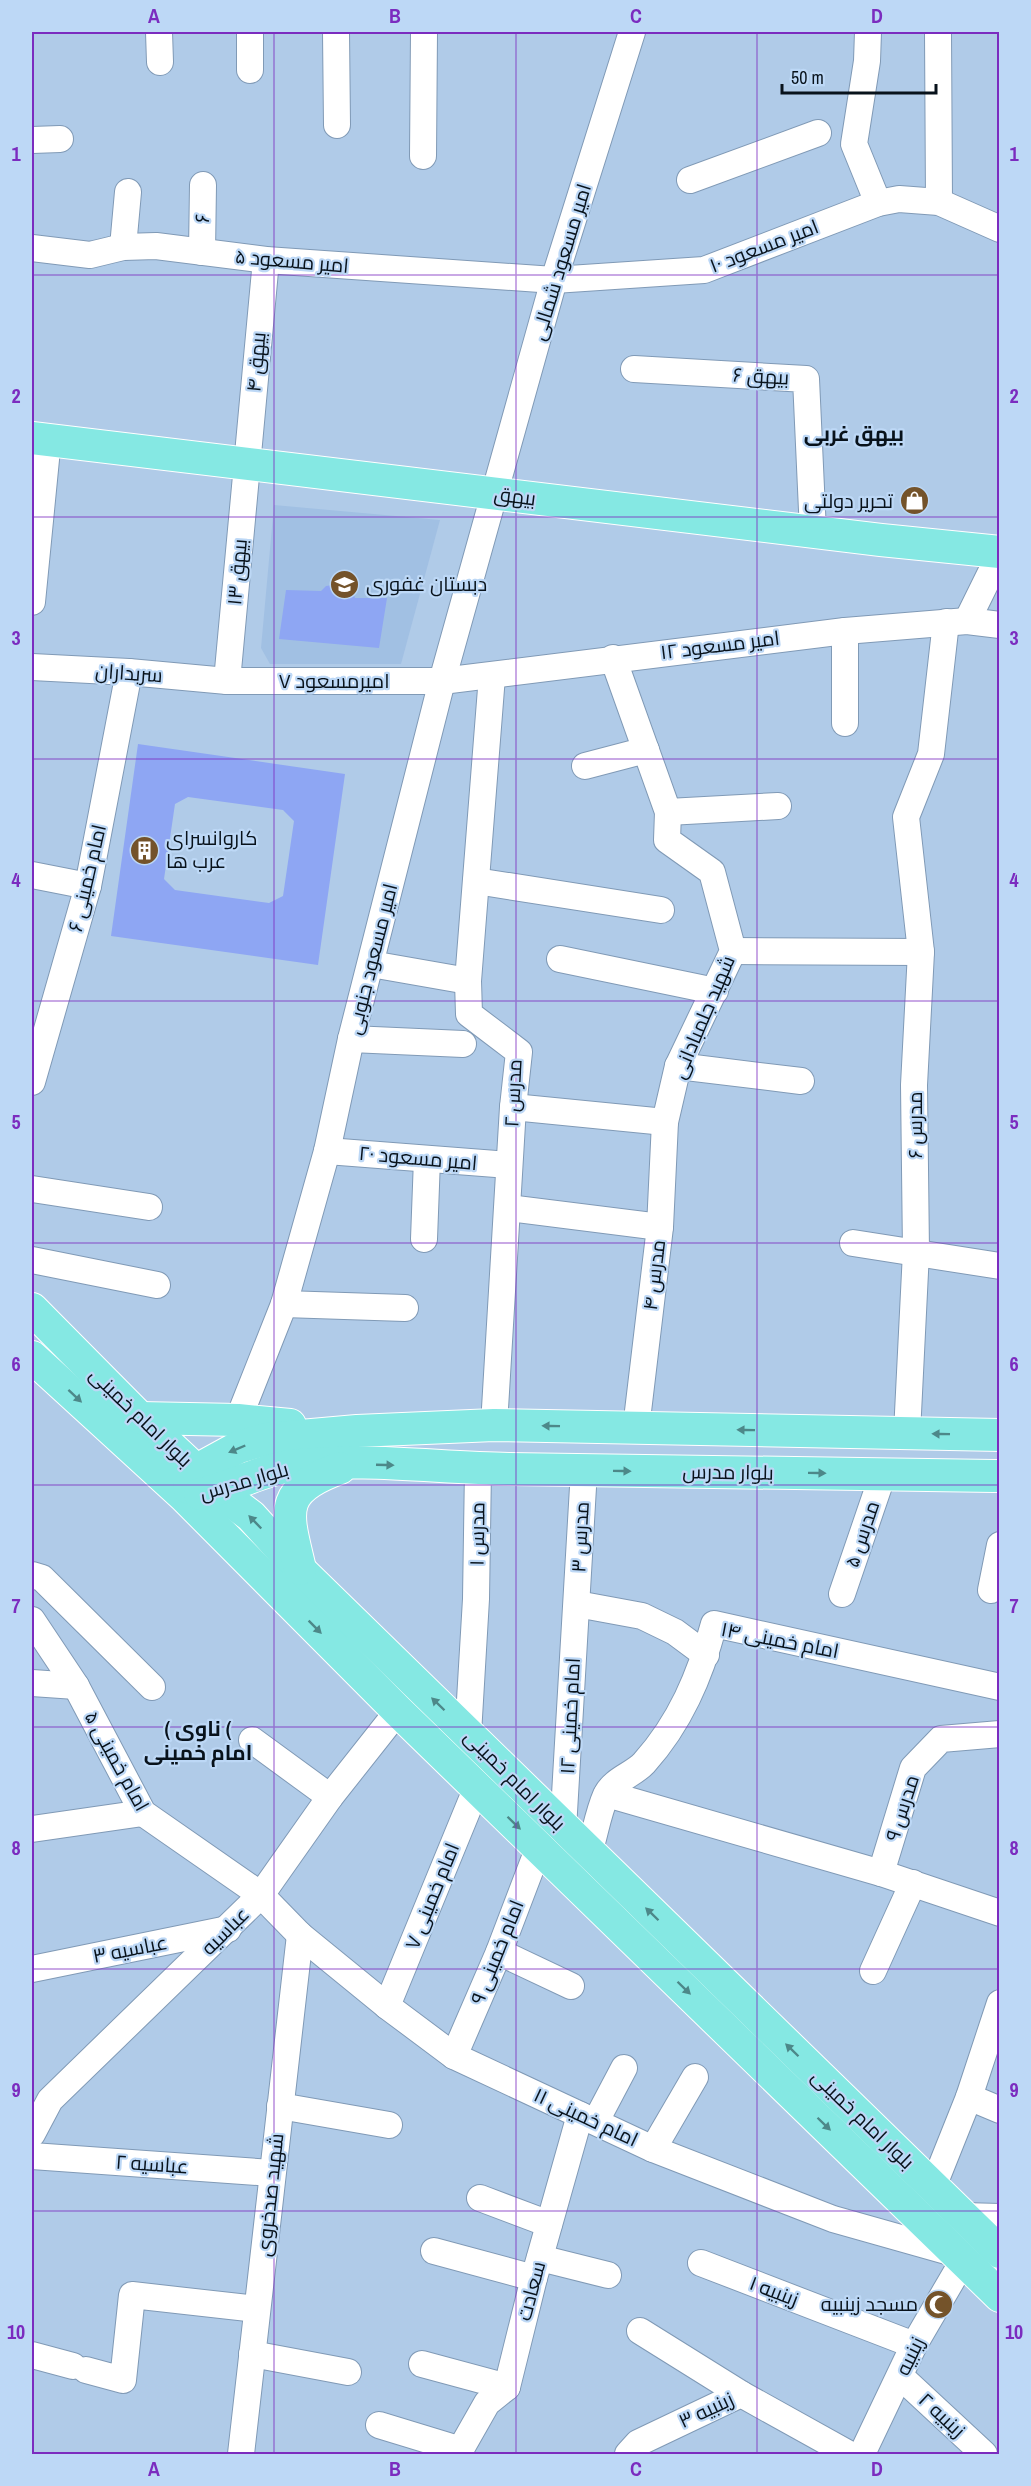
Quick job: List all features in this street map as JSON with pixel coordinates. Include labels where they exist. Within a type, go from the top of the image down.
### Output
[{"type":"main road","name":"بیهق","points":[[40,438],[999,553]]},
{"type":"main road","name":"بلوار امام خمینی","points":[[32,1309],[140,1418],[200,1486],[290,1581],[399,1710],[477,1787],[551,1838],[589,1853],[999,2252]]},
{"type":"main road","name":"بلوار امام خمینی","points":[[32,1357],[200,1486]]},
{"type":"main road","points":[[140,1418],[238,1420],[357,1431]]},
{"type":"main road","name":"بلوار مدرس","points":[[200,1486],[239,1447],[267,1439],[357,1431],[494,1425],[999,1435]]},
{"type":"main road","points":[[895,1474],[907,1433]]},
{"type":"main road","name":"بلوار مدرس","points":[[200,1486],[290,1466],[352,1464],[478,1469],[999,1476]]},
{"type":"main road","points":[[290,1581],[289,1522],[292,1499],[305,1484],[317,1476],[352,1464]]},
{"type":"main road","name":"بلوار امام خمینی","points":[[290,1581],[468,1734],[551,1838],[999,2296]]},
{"type":"street","points":[[159,32],[160,62]]},
{"type":"street","points":[[250,32],[250,70]]},
{"type":"street","points":[[336,32],[337,125]]},
{"type":"street","points":[[423,32],[423,156]]},
{"type":"street","name":"امیر مسعود شمالی","points":[[494,493],[554,280],[632,32]]},
{"type":"street","points":[[868,32],[867,61],[854,144],[888,201],[939,202],[999,229]]},
{"type":"street","points":[[938,44],[939,202]]},
{"type":"street","points":[[690,180],[818,134]]},
{"type":"street","points":[[32,140],[60,139]]},
{"type":"street","name":"۶","points":[[202,252],[203,185]]},
{"type":"street","points":[[123,247],[128,192]]},
{"type":"street","name":"امیر مسعود ۱۰","points":[[554,280],[704,270],[888,201]]},
{"type":"street","name":"امیر مسعود ۵","points":[[32,248],[90,255],[123,247],[156,246],[266,260],[554,280]]},
{"type":"street","name":"بیهق ۴","points":[[247,463],[266,260]]},
{"type":"street","name":"بیهق ۶","points":[[634,369],[806,379],[813,532]]},
{"type":"street","points":[[32,602],[40,438]]},
{"type":"street","name":"بیهق ۱۳","points":[[227,681],[247,463]]},
{"type":"street","name":"امیر مسعود جنوبی","points":[[238,1420],[284,1304],[327,1151],[370,964],[442,681],[494,493]]},
{"type":"street","points":[[957,621],[999,553]]},
{"type":"street","name":"امیر مسعود ۱۲","points":[[442,681],[845,631],[957,621],[999,625]]},
{"type":"street","name":"مدرس ۶","points":[[907,1433],[916,1252],[914,1085],[921,952],[906,817],[931,754],[957,621]]},
{"type":"street","points":[[845,631],[845,723]]},
{"type":"street","name":"شهید جلمبادانی","points":[[613,658],[668,812],[668,840],[712,872],[733,951],[678,1066],[665,1122]]},
{"type":"street","name":"سربداران","points":[[32,667],[129,672],[227,681]]},
{"type":"street","name":"امام خمینی ۶","points":[[32,1082],[38,1034],[88,886],[129,672]]},
{"type":"street","name":"مدرس ۲","points":[[492,676],[468,981],[469,1014],[519,1052],[509,1166],[494,1425]]},
{"type":"street","name":"امیرمسعود ۷","points":[[227,681],[442,681]]},
{"type":"street","points":[[585,766],[646,750]]},
{"type":"street","points":[[668,812],[778,806]]},
{"type":"street","points":[[32,875],[88,886]]},
{"type":"street","points":[[476,881],[661,910]]},
{"type":"street","points":[[733,951],[921,952]]},
{"type":"street","points":[[560,959],[715,991]]},
{"type":"street","points":[[370,964],[468,981]]},
{"type":"street","points":[[351,1039],[463,1044]]},
{"type":"street","points":[[678,1066],[801,1081]]},
{"type":"street","points":[[513,1107],[665,1122]]},
{"type":"street","name":"مدرس ۴","points":[[636,1428],[660,1227],[665,1122]]},
{"type":"street","name":"امیر مسعود ۲۰","points":[[327,1151],[509,1166]]},
{"type":"street","points":[[424,1239],[427,1159]]},
{"type":"street","points":[[32,1189],[149,1207]]},
{"type":"street","points":[[508,1208],[660,1227]]},
{"type":"street","points":[[853,1244],[999,1266]]},
{"type":"street","points":[[32,1260],[157,1286]]},
{"type":"street","points":[[284,1304],[405,1308]]},
{"type":"street","name":"مدرس ۱","points":[[468,1734],[476,1599],[478,1469]]},
{"type":"street","name":"مدرس ۳","points":[[577,1604],[584,1470]]},
{"type":"street","name":"مدرس ۵","points":[[842,1594],[895,1474]]},
{"type":"street","points":[[991,1590],[999,1545]]},
{"type":"street","points":[[32,1575],[42,1578],[152,1687]]},
{"type":"street","points":[[577,1604],[642,1616],[675,1632],[706,1655]]},
{"type":"street","name":"امام خمینی ۱۲","points":[[551,1838],[577,1604]]},
{"type":"street","name":"امام خمینی ۵","points":[[32,1620],[76,1686],[143,1813],[261,1895]]},
{"type":"street","name":"امام خمینی ۱۴","points":[[589,1853],[607,1794],[618,1780],[642,1766],[665,1737],[696,1682],[714,1624],[999,1687]]},
{"type":"street","points":[[32,1683],[76,1686]]},
{"type":"street","name":"عباسیه","points":[[32,2134],[50,2100],[261,1895],[330,1797],[399,1710]]},
{"type":"street","name":"مدرس ۹","points":[[881,1873],[913,1768],[941,1739],[999,1734]]},
{"type":"street","points":[[252,1740],[330,1797]]},
{"type":"street","name":"امام خمینی ۷","points":[[387,2006],[477,1787]]},
{"type":"street","points":[[607,1794],[881,1873],[999,1913]]},
{"type":"street","points":[[32,1829],[143,1813]]},
{"type":"street","name":"امام خمینی ۹","points":[[454,2056],[551,1838]]},
{"type":"street","points":[[873,1971],[913,1883]]},
{"type":"street","name":"امام خمینی ۱۱","points":[[261,1895],[300,1935],[387,2006],[454,2056],[654,2149],[833,2219],[960,2258]]},
{"type":"street","name":"عباسیه ۳","points":[[32,1969],[228,1929]]},
{"type":"street","name":"شهید صدخروی","points":[[241,2454],[300,1935]]},
{"type":"street","points":[[499,1952],[571,1986]]},
{"type":"street","points":[[933,2187],[969,2097],[999,2003]]},
{"type":"street","name":"سعادت","points":[[507,2386],[549,2224],[588,2118],[624,2068]]},
{"type":"street","points":[[654,2149],[695,2077]]},
{"type":"street","points":[[969,2097],[999,2110]]},
{"type":"street","points":[[280,2106],[389,2125]]},
{"type":"street","name":"عباسیه ۲","points":[[32,2156],[272,2173]]},
{"type":"street","points":[[480,2198],[549,2224]]},
{"type":"street","points":[[963,2216],[999,2217]]},
{"type":"street","points":[[434,2251],[537,2268],[608,2275]]},
{"type":"street","name":"زینبیه","points":[[862,2454],[914,2345],[960,2258]]},
{"type":"street","name":"زینبیه ۱","points":[[701,2263],[914,2345]]},
{"type":"street","points":[[32,2355],[123,2380],[132,2295],[257,2309]]},
{"type":"street","points":[[640,2331],[741,2394]]},
{"type":"street","points":[[252,2354],[348,2372]]},
{"type":"street","points":[[422,2364],[507,2386]]},
{"type":"street","name":"زینبیه ۲","points":[[900,2376],[984,2454]]},
{"type":"street","points":[[379,2425],[460,2452],[488,2403],[507,2386]]},
{"type":"street","name":"زینبیه ۳","points":[[639,2450],[741,2394],[849,2454]]},
{"type":"shaded area","name":"دبستان غفوری","points":[[274,505],[440,520],[401,664],[270,664],[261,648]]},
{"type":"building","points":[[333,585],[353,592],[355,598],[387,598],[379,648],[279,639],[286,590],[321,591],[326,586]]},
{"type":"building","name":"کاروانسرای عرب ها","points":[[138,744],[345,774],[318,965],[111,936]],"holes":[[[188,797],[283,810],[294,821],[283,896],[269,903],[175,890],[164,879],[175,804]]]},
{"type":"place","name":"تحریر دولتی","points":[[914,501]]},
{"type":"place","name":"دبستان غفوری","points":[[345,584]]},
{"type":"place","name":"کاروانسرای عرب ها","points":[[145,850]]},
{"type":"place","name":"مسجد زینبیه","points":[[939,2304]]},
{"type":"district","name":"بیهق غربی","points":[[854,434]]},
{"type":"district","name":"( ناوی ( امام خمینی","points":[[198,1741]]}]
